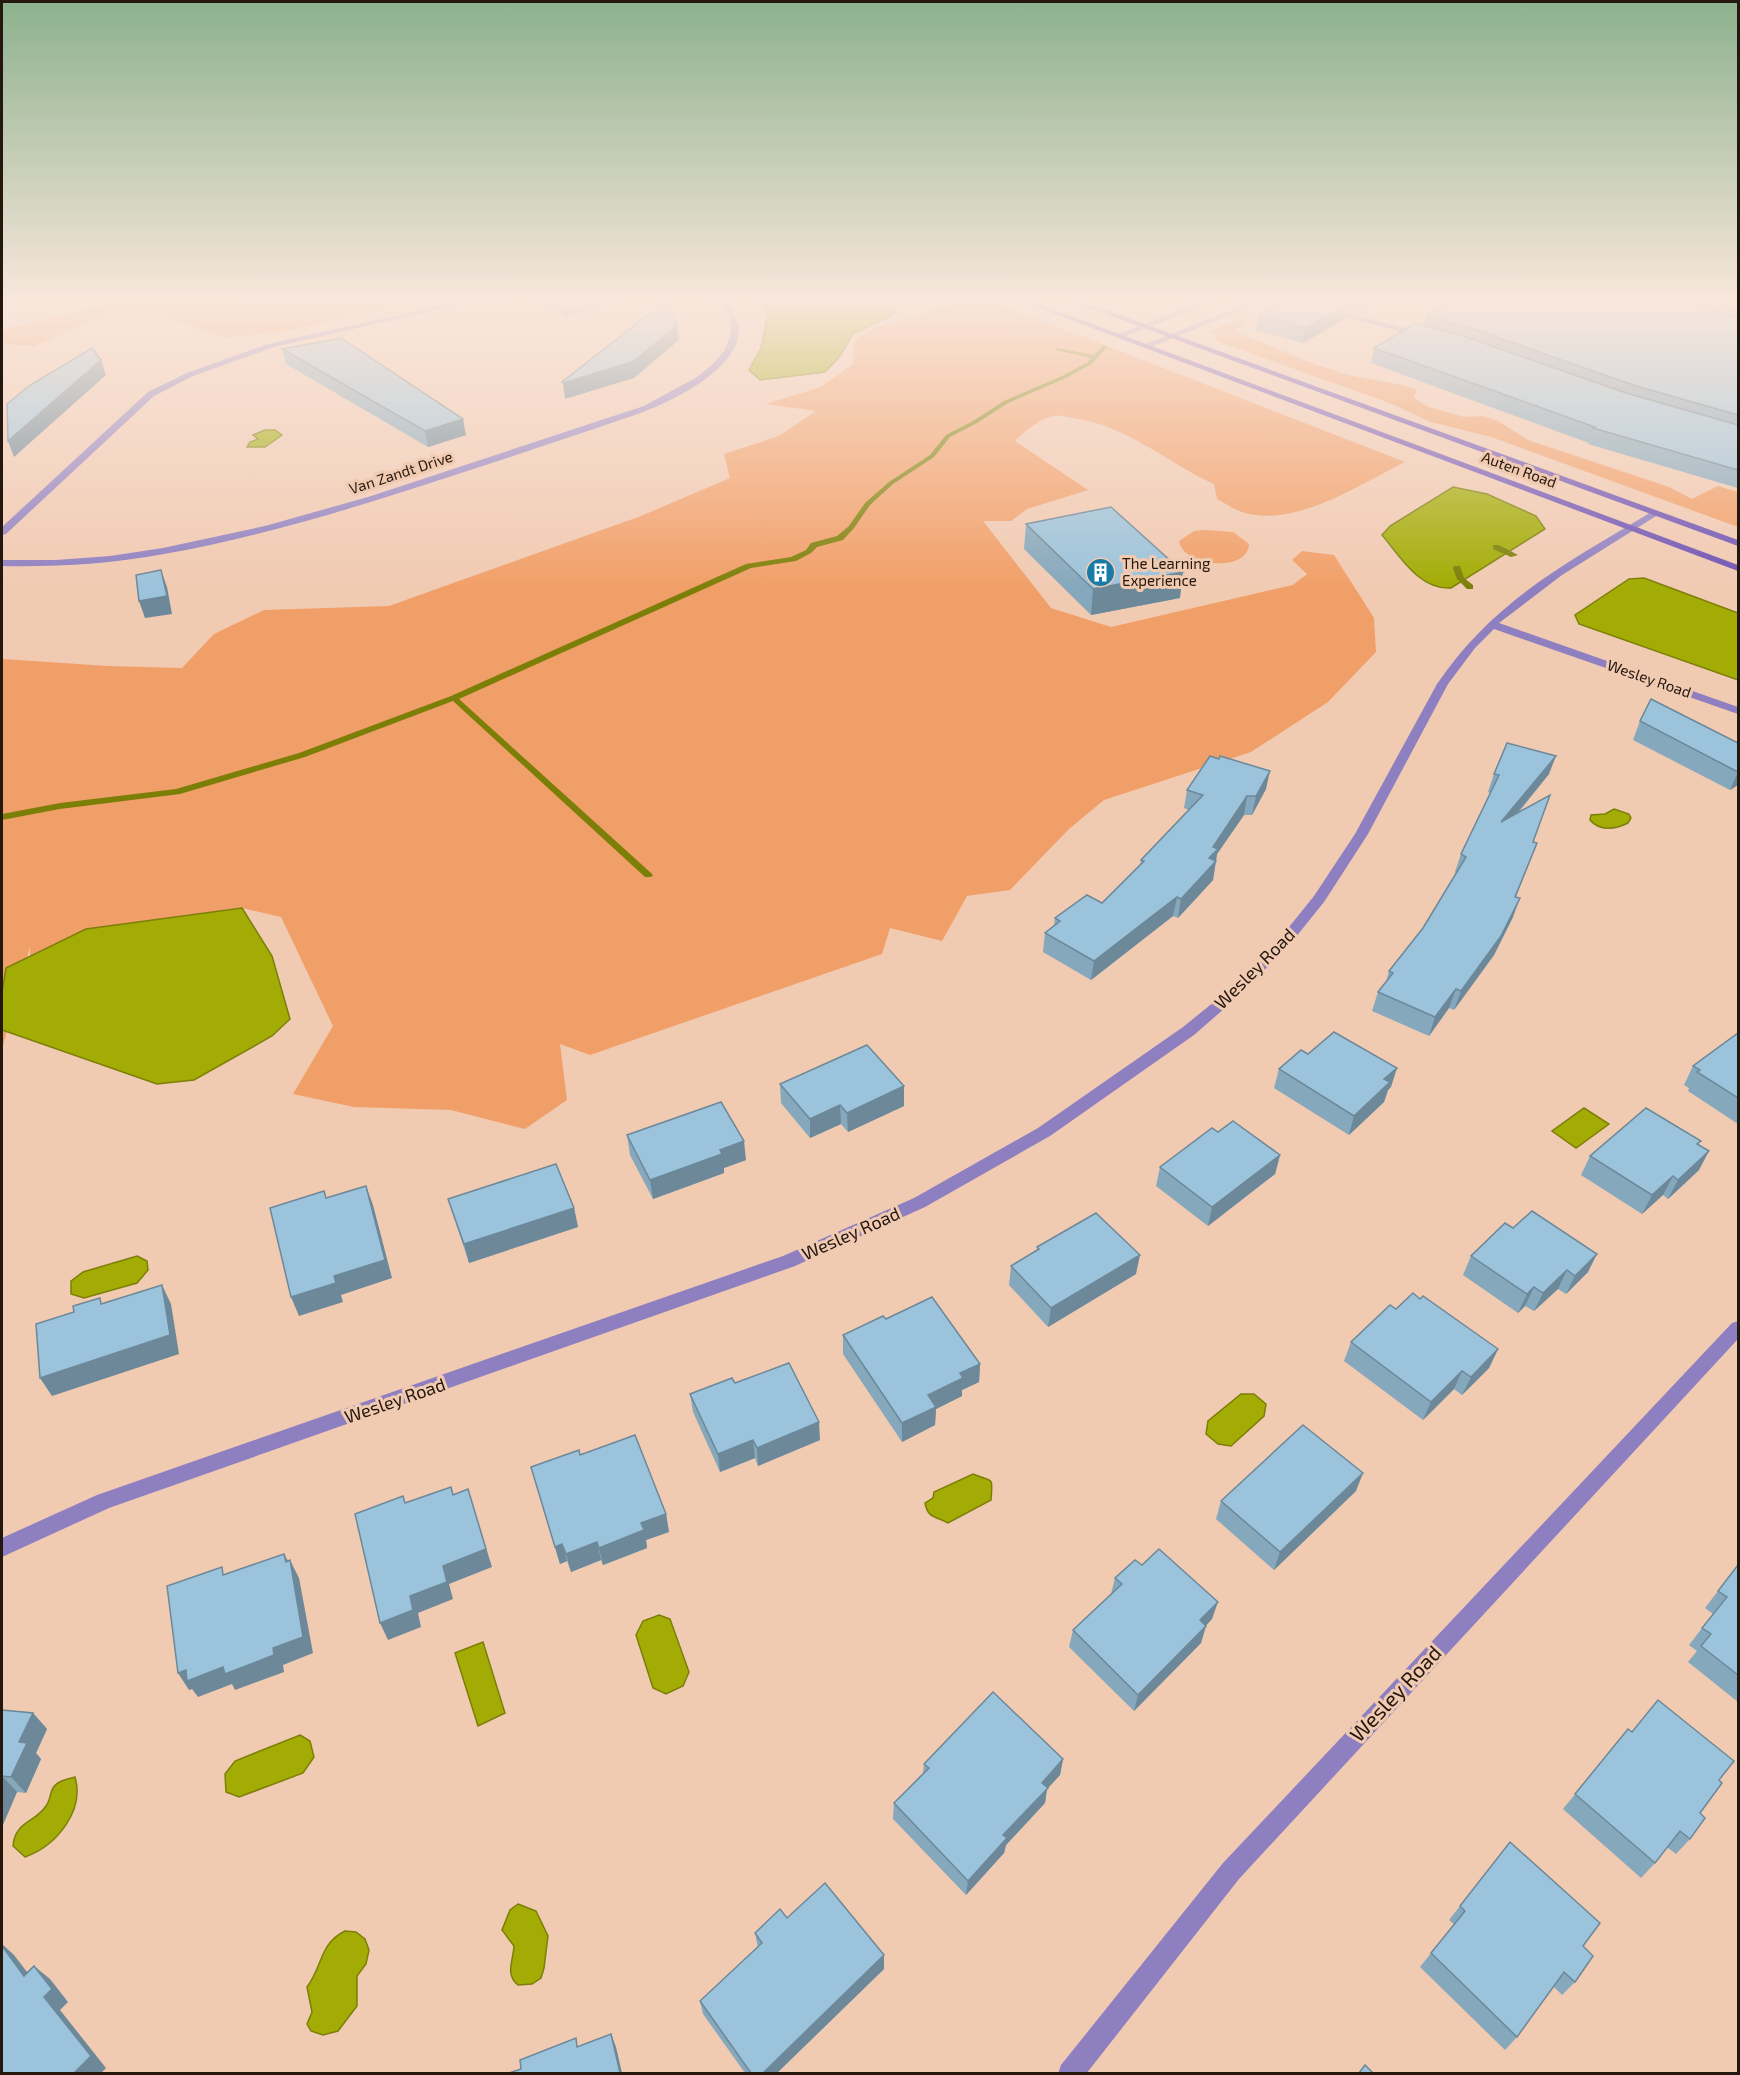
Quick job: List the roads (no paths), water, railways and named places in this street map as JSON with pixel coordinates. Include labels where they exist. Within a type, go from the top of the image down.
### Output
[{"type":"street","points":[[2,531],[149,396]]},
{"type":"street","name":"Van Zandt Drive","points":[[2,563],[30,564],[98,560],[211,543],[283,526],[647,408],[674,396]]},
{"type":"street","name":"Auten Road","points":[[1278,396],[1738,568]]},
{"type":"street","name":"Auten Road","points":[[1335,396],[1738,543]]},
{"type":"street","name":"Wesley Road","points":[[2,1548],[104,1502],[790,1261],[904,1211],[1000,1161],[1080,1110],[1185,1035],[1250,979],[1297,929],[1336,876],[1373,815],[1445,680],[1468,649],[1491,624],[1531,590],[1656,513]]},
{"type":"street","name":"Wesley Road","points":[[1491,624],[1738,711]]},
{"type":"street","name":"Wesley Road","points":[[1070,2073],[1231,1871],[1738,1328]]},
{"type":"waterway","points":[[454,698],[749,566],[794,559],[802,556],[814,545],[840,538],[852,527],[867,504],[891,483],[932,456],[948,436],[1020,396]]},
{"type":"waterway","points":[[1496,547],[1514,555]]},
{"type":"waterway","points":[[1457,568],[1461,579],[1470,587]]},
{"type":"waterway","points":[[2,817],[60,806],[177,792],[302,755],[454,698]]},
{"type":"waterway","points":[[454,698],[648,875]]},
{"type":"place","name":"The Learning Experience","points":[[1101,573]]}]
